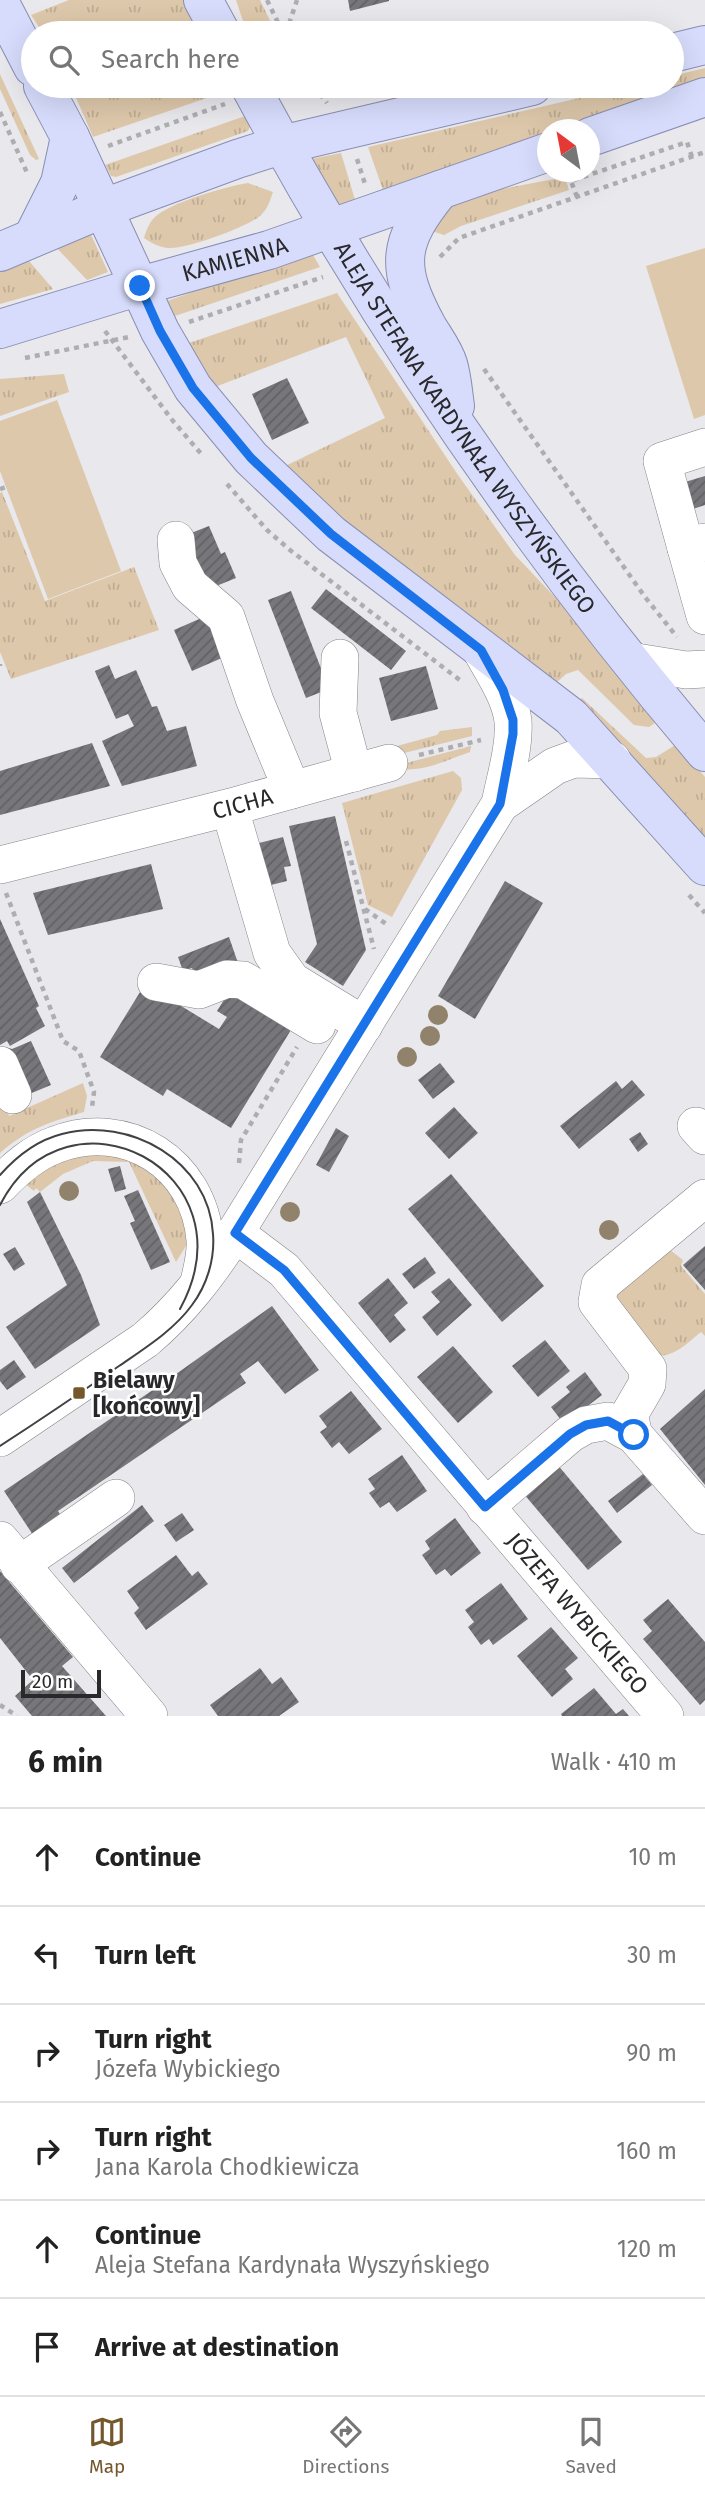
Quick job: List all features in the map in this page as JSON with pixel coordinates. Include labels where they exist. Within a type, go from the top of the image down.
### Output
[{"type":"main road","points":[[203,0],[214,21]]},
{"type":"main road","points":[[0,4],[21,44]]},
{"type":"main road","points":[[684,50],[705,45]]},
{"type":"main road","points":[[600,134],[705,97]]},
{"type":"main road","points":[[48,98],[72,152],[104,208],[160,331],[193,388],[251,458],[331,534],[481,650],[555,703],[612,760],[705,866]]},
{"type":"main road","name":"ALEJA STEFANA KARDYNAŁA WYSZYŃSKIEGO","points":[[256,98],[329,229],[459,429],[568,580],[705,752]]},
{"type":"main road","points":[[16,245],[198,172],[281,145],[481,98]]},
{"type":"main road","points":[[16,245],[49,208],[72,152]]},
{"type":"main road","name":"KAMIENNA","points":[[6,345],[140,286],[269,250],[537,156]]},
{"type":"main road","points":[[440,190],[419,215],[411,231],[405,266],[407,284],[447,363],[459,429]]},
{"type":"street","points":[[705,447],[662,461],[696,545],[705,617]]},
{"type":"street","points":[[176,540],[178,563],[190,586],[226,617],[255,701],[292,790]]},
{"type":"street","points":[[0,1438],[145,1340],[198,1287],[235,1233],[500,804],[513,734],[513,720],[503,690],[481,650]]},
{"type":"street","points":[[340,658],[338,713],[372,768]]},
{"type":"street","points":[[630,661],[686,670],[705,669]]},
{"type":"street","points":[[500,804],[555,766],[574,759],[612,760]]},
{"type":"street","name":"CICHA","points":[[1,873],[372,768]]},
{"type":"street","points":[[234,823],[272,953],[292,981],[357,1036]]},
{"type":"street","points":[[156,982],[199,990],[227,979],[243,981],[317,1025],[357,1036]]},
{"type":"street","points":[[0,1185],[30,1157],[78,1138],[125,1140],[145,1148],[168,1162],[183,1178],[199,1208],[206,1242],[198,1287]]},
{"type":"street","points":[[634,1435],[629,1415],[647,1384],[648,1369],[597,1302],[600,1285],[705,1198]]},
{"type":"street","name":"JÓZEFA WYBICKIEGO","points":[[235,1233],[284,1270],[665,1716]]},
{"type":"street","points":[[485,1507],[570,1434],[586,1425],[608,1421],[634,1435],[705,1516]]},
{"type":"street","points":[[116,1498],[10,1553],[149,1716]]},
{"type":"path","points":[[267,0],[278,21]]},
{"type":"path","points":[[289,21],[297,0]]},
{"type":"path","points":[[24,185],[29,175],[72,152],[229,98]]},
{"type":"path","points":[[323,98],[346,130],[375,213]]},
{"type":"path","points":[[0,112],[29,175]]},
{"type":"path","points":[[577,197],[571,181],[687,142],[692,157]]},
{"type":"path","points":[[438,261],[459,238],[705,152]]},
{"type":"path","points":[[6,345],[160,331],[353,266]]},
{"type":"path","points":[[480,361],[645,597],[675,635],[699,651],[705,669]]},
{"type":"path","points":[[372,768],[472,741],[485,740],[482,750]]},
{"type":"path","points":[[346,841],[376,955],[381,946]]},
{"type":"path","points":[[1,873],[63,1041],[79,1051],[94,1092],[90,1119]]},
{"type":"path","points":[[364,909],[393,928],[387,937]]},
{"type":"path","points":[[239,1170],[241,1140],[309,1028],[317,1025]]},
{"type":"path","points":[[0,1705],[17,1716]]},
{"type":"green space","points":[[69,0],[184,0],[195,21],[35,21],[31,15]]},
{"type":"green space","points":[[236,0],[260,0],[270,21],[243,21]]},
{"type":"green space","points":[[705,68],[705,85],[684,92],[684,73]]},
{"type":"green space","points":[[0,74],[39,159],[36,160],[30,155],[0,89]]},
{"type":"green space","points":[[76,98],[207,98],[93,137]]},
{"type":"green space","points":[[579,98],[666,98],[600,120],[537,119],[537,141],[384,193],[368,147]]},
{"type":"green space","points":[[248,115],[252,122],[248,131],[116,177],[111,176],[105,165]]},
{"type":"green space","points":[[341,153],[356,203],[338,210],[311,159]]},
{"type":"green space","points":[[539,182],[567,182],[569,190],[461,226],[444,235],[435,232],[423,237],[443,209],[475,194]]},
{"type":"green space","points":[[248,183],[273,192],[265,211],[253,221],[216,237],[176,248],[161,247],[144,238],[152,220],[161,212],[213,191]]},
{"type":"green space","points":[[88,228],[108,272],[87,280],[53,244]]},
{"type":"green space","points":[[705,248],[705,415],[694,419],[646,266]]},
{"type":"green space","points":[[309,252],[320,267],[169,318],[167,301]]},
{"type":"green space","points":[[24,255],[53,289],[0,304],[0,266]]},
{"type":"green space","points":[[337,293],[458,475],[515,555],[586,630],[658,721],[649,727],[634,725],[578,670],[566,674],[555,684],[327,510],[283,467],[385,418],[346,337],[215,387],[186,344]]},
{"type":"green space","points":[[64,374],[69,392],[0,416],[0,379]]},
{"type":"green space","points":[[57,400],[121,571],[48,599],[0,471],[0,421]]},
{"type":"green space","points":[[2,492],[45,601],[134,567],[159,630],[11,679],[0,652]]},
{"type":"green space","points":[[582,698],[646,758],[656,757],[677,744],[705,777],[705,844],[577,701]]},
{"type":"green space","points":[[472,727],[472,736],[388,757],[386,749],[437,735],[440,731]]},
{"type":"green space","points":[[471,746],[470,752],[431,766],[411,769],[391,767]]},
{"type":"green space","points":[[453,771],[461,778],[462,790],[392,917],[368,905],[342,803]]},
{"type":"green space","points":[[83,1083],[87,1096],[84,1112],[39,1127],[0,1153],[0,1095],[9,1116]]},
{"type":"green space","points":[[104,1152],[145,1164],[177,1194],[189,1241],[176,1262],[129,1162],[93,1161],[63,1174],[40,1192],[25,1184],[55,1159]]},
{"type":"green space","points":[[661,1243],[683,1260],[681,1266],[705,1294],[705,1336],[701,1332],[676,1351],[657,1356],[610,1289]]},
{"type":"building","points":[[348,0],[389,0],[389,1],[350,11]]},
{"type":"building","points":[[287,378],[309,423],[272,440],[252,394]]},
{"type":"building","points":[[705,476],[705,505],[684,512],[675,485]]},
{"type":"building","points":[[209,526],[221,554],[225,552],[236,578],[204,591],[181,537]]},
{"type":"building","points":[[326,589],[406,651],[391,670],[311,608]]},
{"type":"building","points":[[291,591],[329,689],[306,698],[268,600]]},
{"type":"building","points":[[213,613],[231,654],[192,671],[174,630]]},
{"type":"building","points":[[109,665],[115,679],[136,670],[152,707],[157,706],[167,731],[186,726],[197,766],[122,786],[102,741],[134,726],[128,714],[116,719],[96,674],[95,671]]},
{"type":"building","points":[[426,666],[438,709],[391,721],[379,678]]},
{"type":"building","points":[[92,743],[110,786],[0,815],[0,771]]},
{"type":"building","points":[[335,816],[366,950],[343,986],[305,962],[317,944],[289,826]]},
{"type":"building","points":[[283,837],[291,866],[284,867],[287,881],[263,887],[251,845]]},
{"type":"building","points":[[151,864],[163,909],[48,935],[33,893]]},
{"type":"building","points":[[505,881],[543,903],[475,1019],[438,996]]},
{"type":"building","points":[[0,919],[39,1006],[36,1008],[45,1026],[10,1046],[7,1041],[0,1045]]},
{"type":"building","points":[[229,937],[238,963],[197,979],[192,968],[183,971],[178,957]]},
{"type":"building","points":[[145,984],[219,1029],[227,1017],[217,1011],[232,987],[294,1025],[231,1128],[167,1089],[163,1096],[100,1057]]},
{"type":"building","points":[[31,1041],[51,1085],[27,1095],[5,1047],[12,1049]]},
{"type":"building","points":[[440,1063],[455,1082],[433,1099],[418,1080]]},
{"type":"building","points":[[632,1080],[645,1095],[579,1149],[560,1126],[616,1081],[622,1089]]},
{"type":"building","points":[[454,1107],[478,1133],[449,1159],[425,1133]]},
{"type":"building","points":[[336,1128],[349,1136],[329,1172],[316,1165]]},
{"type":"building","points":[[640,1132],[648,1144],[638,1152],[629,1139]]},
{"type":"building","points":[[120,1166],[126,1189],[115,1192],[108,1169]]},
{"type":"building","points":[[451,1174],[544,1286],[502,1322],[408,1209]]},
{"type":"building","points":[[138,1190],[170,1262],[151,1270],[130,1223],[135,1221],[124,1196]]},
{"type":"building","points":[[40,1192],[81,1275],[100,1325],[35,1369],[6,1327],[67,1285],[27,1202]]},
{"type":"building","points":[[705,1246],[705,1290],[683,1265]]},
{"type":"building","points":[[15,1247],[25,1264],[14,1271],[3,1254]]},
{"type":"building","points":[[425,1257],[436,1273],[414,1289],[402,1274]]},
{"type":"building","points":[[388,1278],[408,1303],[394,1315],[406,1330],[390,1343],[358,1303]]},
{"type":"building","points":[[449,1278],[472,1305],[437,1336],[422,1317],[440,1302],[431,1292]]},
{"type":"building","points":[[272,1306],[319,1370],[285,1394],[258,1361],[240,1374],[246,1383],[58,1511],[65,1522],[37,1541],[4,1491]]},
{"type":"building","points":[[545,1340],[570,1371],[538,1397],[512,1366]]},
{"type":"building","points":[[453,1346],[493,1392],[458,1423],[417,1377]]},
{"type":"building","points":[[14,1360],[26,1377],[7,1390],[0,1381],[0,1370]]},
{"type":"building","points":[[585,1372],[602,1395],[564,1424],[551,1407],[570,1392],[566,1387]]},
{"type":"building","points":[[705,1389],[705,1485],[660,1429]]},
{"type":"building","points":[[351,1391],[382,1429],[349,1454],[339,1442],[332,1448],[320,1432],[327,1427],[319,1416]]},
{"type":"building","points":[[402,1455],[427,1491],[397,1512],[389,1502],[380,1508],[369,1493],[375,1489],[368,1479]]},
{"type":"building","points":[[557,1464],[622,1542],[588,1570],[523,1493]]},
{"type":"building","points":[[643,1474],[652,1485],[617,1513],[608,1501]]},
{"type":"building","points":[[142,1505],[154,1521],[74,1583],[62,1568]]},
{"type":"building","points":[[182,1513],[194,1530],[176,1542],[164,1525]]},
{"type":"building","points":[[455,1518],[481,1553],[451,1576],[445,1569],[436,1575],[422,1555],[430,1549],[425,1541]]},
{"type":"building","points":[[176,1555],[192,1576],[198,1571],[208,1584],[146,1630],[134,1613],[139,1608],[127,1591]]},
{"type":"building","points":[[0,1571],[73,1657],[62,1666],[106,1716],[32,1716],[15,1696],[33,1680],[0,1638]]},
{"type":"building","points":[[501,1583],[528,1619],[493,1645],[489,1639],[481,1645],[468,1627],[474,1622],[465,1610]]},
{"type":"building","points":[[668,1599],[705,1642],[705,1700],[700,1705],[643,1639],[652,1631],[643,1620]]},
{"type":"building","points":[[551,1627],[578,1658],[565,1669],[573,1679],[552,1697],[517,1656]]},
{"type":"building","points":[[260,1668],[272,1684],[281,1677],[299,1702],[279,1716],[218,1716],[210,1705]]},
{"type":"building","points":[[594,1688],[616,1714],[623,1709],[629,1716],[562,1716],[561,1714]]},
{"type":"tram line","points":[[0,1175],[28,1150],[44,1140],[62,1134],[88,1130],[139,1138],[162,1150],[181,1166],[197,1185],[208,1208],[213,1234],[211,1262],[202,1289],[177,1323],[139,1352],[0,1446]]},
{"type":"tram line","points":[[0,1205],[30,1166],[67,1147],[106,1144],[143,1156],[174,1181],[193,1216],[197,1260],[180,1309]]},
{"type":"place","name":"Bielawy [końcowy]","points":[[79,1393]]},
{"type":"route","points":[[140,286],[160,331],[193,388],[251,458],[331,534],[481,650],[503,690],[513,720],[513,734],[500,804],[235,1233],[284,1270],[485,1507],[570,1434],[586,1425],[608,1421],[634,1435]]}]
